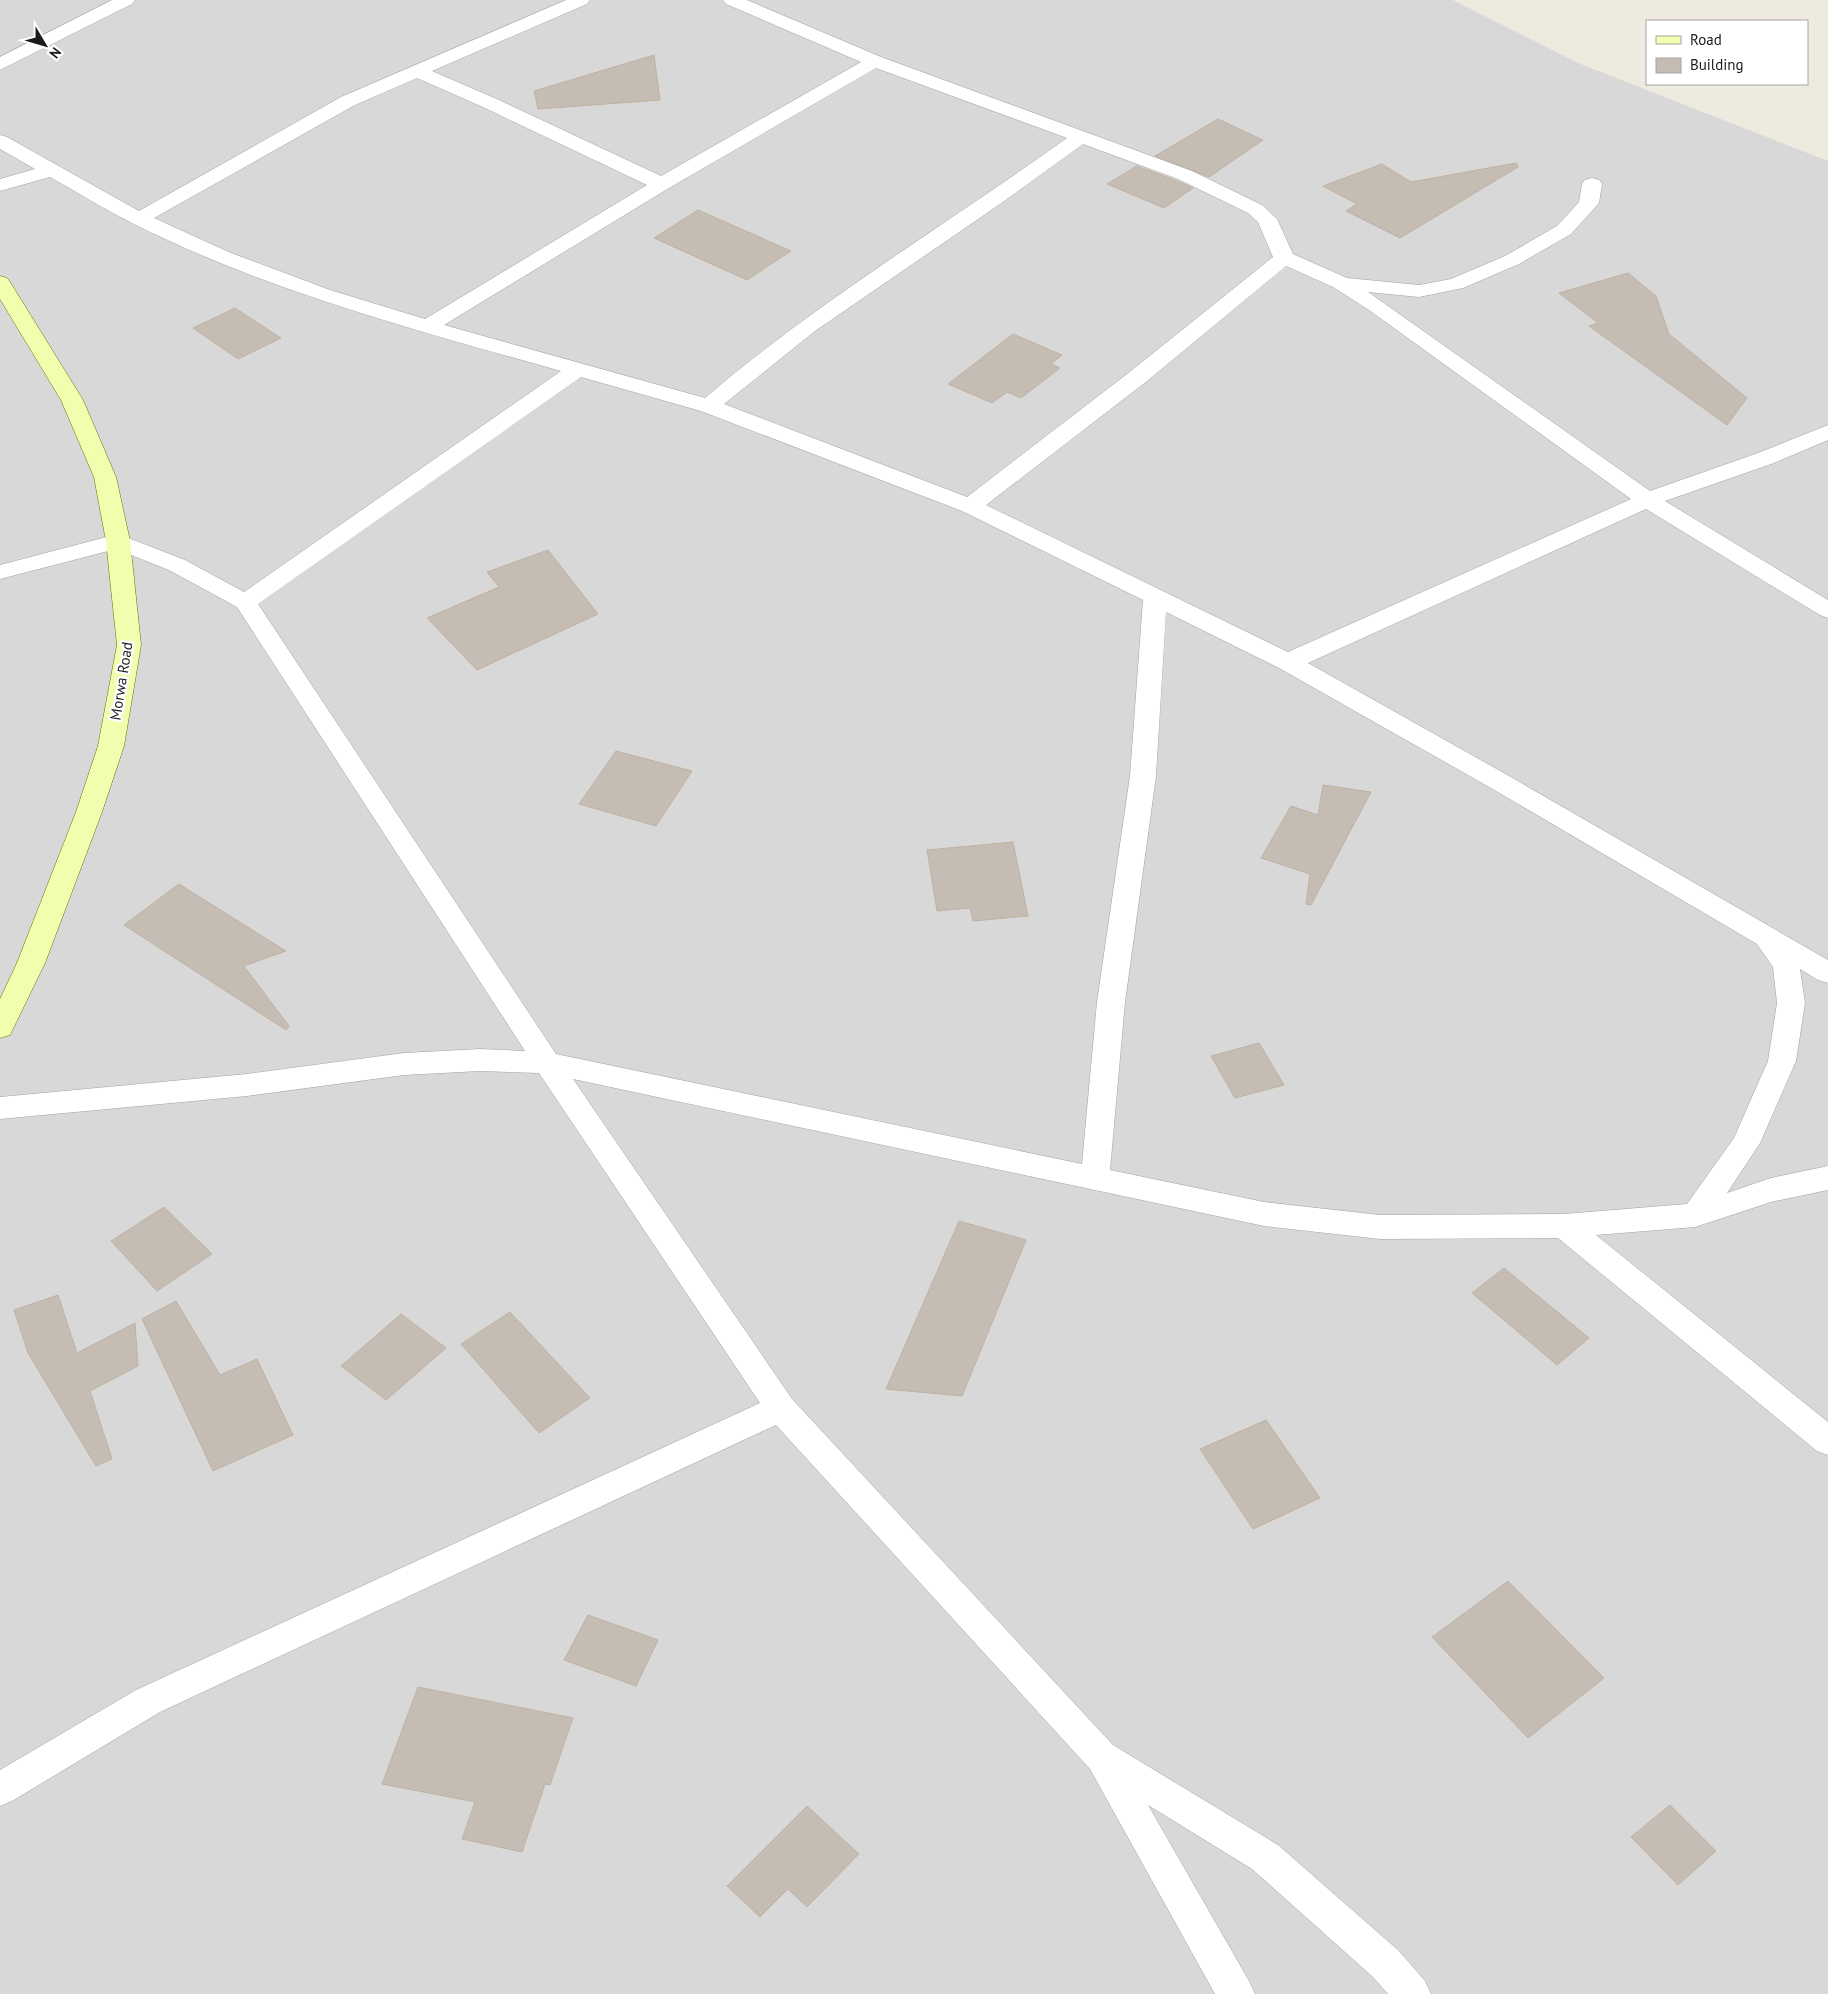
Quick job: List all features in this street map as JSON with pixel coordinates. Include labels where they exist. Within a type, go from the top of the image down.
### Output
[{"type":"main road","name":"Morwa Road","points":[[0,282],[72,400],[105,477],[118,541],[129,645],[110,746],[62,887],[31,963],[0,1028]]},
{"type":"street","points":[[0,64],[124,0]]},
{"type":"street","points":[[139,219],[348,102],[581,0]]},
{"type":"street","points":[[732,0],[875,61],[1079,138],[1185,175],[1256,209],[1267,219],[1284,258],[1340,283],[1384,312],[1647,500],[1828,610]]},
{"type":"street","points":[[427,327],[662,184],[875,61]]},
{"type":"street","points":[[416,71],[492,104],[662,184]]},
{"type":"street","points":[[708,406],[748,370],[794,335],[982,208],[1079,138]]},
{"type":"street","points":[[0,141],[139,219],[224,257],[323,294],[427,327],[708,406],[970,506],[1288,662],[1828,973]]},
{"type":"street","points":[[0,185],[52,170]]},
{"type":"street","points":[[1340,283],[1419,291],[1456,284],[1512,260],[1564,230],[1588,203],[1592,184]]},
{"type":"street","points":[[970,506],[1139,376],[1284,258]]},
{"type":"street","points":[[246,602],[578,369]]},
{"type":"street","points":[[1288,662],[1647,500],[1766,458],[1828,432]]},
{"type":"street","points":[[0,572],[118,541],[177,565],[246,602],[547,1063],[781,1408],[1101,1757],[1236,1994]]},
{"type":"street","points":[[1095,1179],[1111,1002],[1143,776],[1155,597]]},
{"type":"street","points":[[1695,1216],[1746,1143],[1782,1061],[1791,1003],[1786,966],[1767,937]]},
{"type":"street","points":[[0,1108],[248,1085],[404,1064],[480,1060],[547,1063],[1264,1214],[1380,1227],[1564,1226],[1695,1216],[1770,1190],[1828,1178]]},
{"type":"street","points":[[1564,1226],[1828,1441]]},
{"type":"street","points":[[0,1789],[148,1701],[781,1408]]},
{"type":"street","points":[[1101,1757],[1264,1857],[1386,1964],[1412,1994]]},
{"type":"shaded area","points":[[0,0],[1453,0],[1578,63],[1828,161],[1828,1994],[0,1994]]},
{"type":"building","points":[[654,55],[660,100],[538,109],[534,91]]},
{"type":"building","points":[[1218,119],[1263,140],[1209,177],[1155,156]]},
{"type":"building","points":[[1516,163],[1518,167],[1400,238],[1346,211],[1357,204],[1323,186],[1382,164],[1411,182]]},
{"type":"building","points":[[1137,166],[1193,188],[1164,208],[1107,184]]},
{"type":"building","points":[[698,210],[791,251],[747,280],[654,238]]},
{"type":"building","points":[[1628,273],[1656,296],[1669,334],[1747,398],[1727,425],[1589,326],[1598,323],[1559,293]]},
{"type":"building","points":[[235,308],[281,338],[238,359],[193,328]]},
{"type":"building","points":[[1013,334],[1062,355],[1051,364],[1060,368],[1021,398],[1007,392],[992,403],[948,384]]},
{"type":"building","points":[[548,550],[598,614],[477,670],[427,618],[499,587],[487,572]]},
{"type":"building","points":[[616,751],[692,771],[656,826],[579,804]]},
{"type":"building","points":[[1323,785],[1371,792],[1311,905],[1306,904],[1310,874],[1261,858],[1291,806],[1318,815]]},
{"type":"building","points":[[1013,842],[1028,916],[973,921],[970,908],[937,911],[927,850]]},
{"type":"building","points":[[179,884],[286,951],[244,966],[289,1026],[286,1030],[124,925]]},
{"type":"building","points":[[1259,1043],[1284,1085],[1235,1098],[1211,1056]]},
{"type":"building","points":[[164,1207],[212,1254],[157,1291],[111,1241]]},
{"type":"building","points":[[959,1221],[1026,1240],[962,1396],[886,1389]]},
{"type":"building","points":[[1504,1268],[1589,1338],[1557,1365],[1472,1293]]},
{"type":"building","points":[[58,1295],[77,1353],[135,1323],[138,1366],[90,1391],[112,1459],[96,1466],[28,1353],[14,1310]]},
{"type":"building","points":[[176,1301],[220,1375],[257,1359],[293,1435],[213,1471],[142,1319]]},
{"type":"building","points":[[510,1312],[590,1398],[539,1433],[461,1344]]},
{"type":"building","points":[[401,1314],[446,1348],[386,1400],[341,1366]]},
{"type":"building","points":[[1266,1420],[1320,1498],[1253,1529],[1200,1449]]},
{"type":"building","points":[[1508,1581],[1604,1678],[1528,1738],[1432,1637]]},
{"type":"building","points":[[588,1615],[658,1640],[636,1686],[564,1660]]},
{"type":"building","points":[[418,1687],[573,1718],[550,1785],[545,1784],[522,1852],[462,1839],[475,1802],[382,1784]]},
{"type":"building","points":[[1670,1805],[1716,1851],[1678,1885],[1631,1837]]},
{"type":"building","points":[[807,1806],[859,1854],[807,1907],[788,1889],[760,1917],[727,1886]]}]
